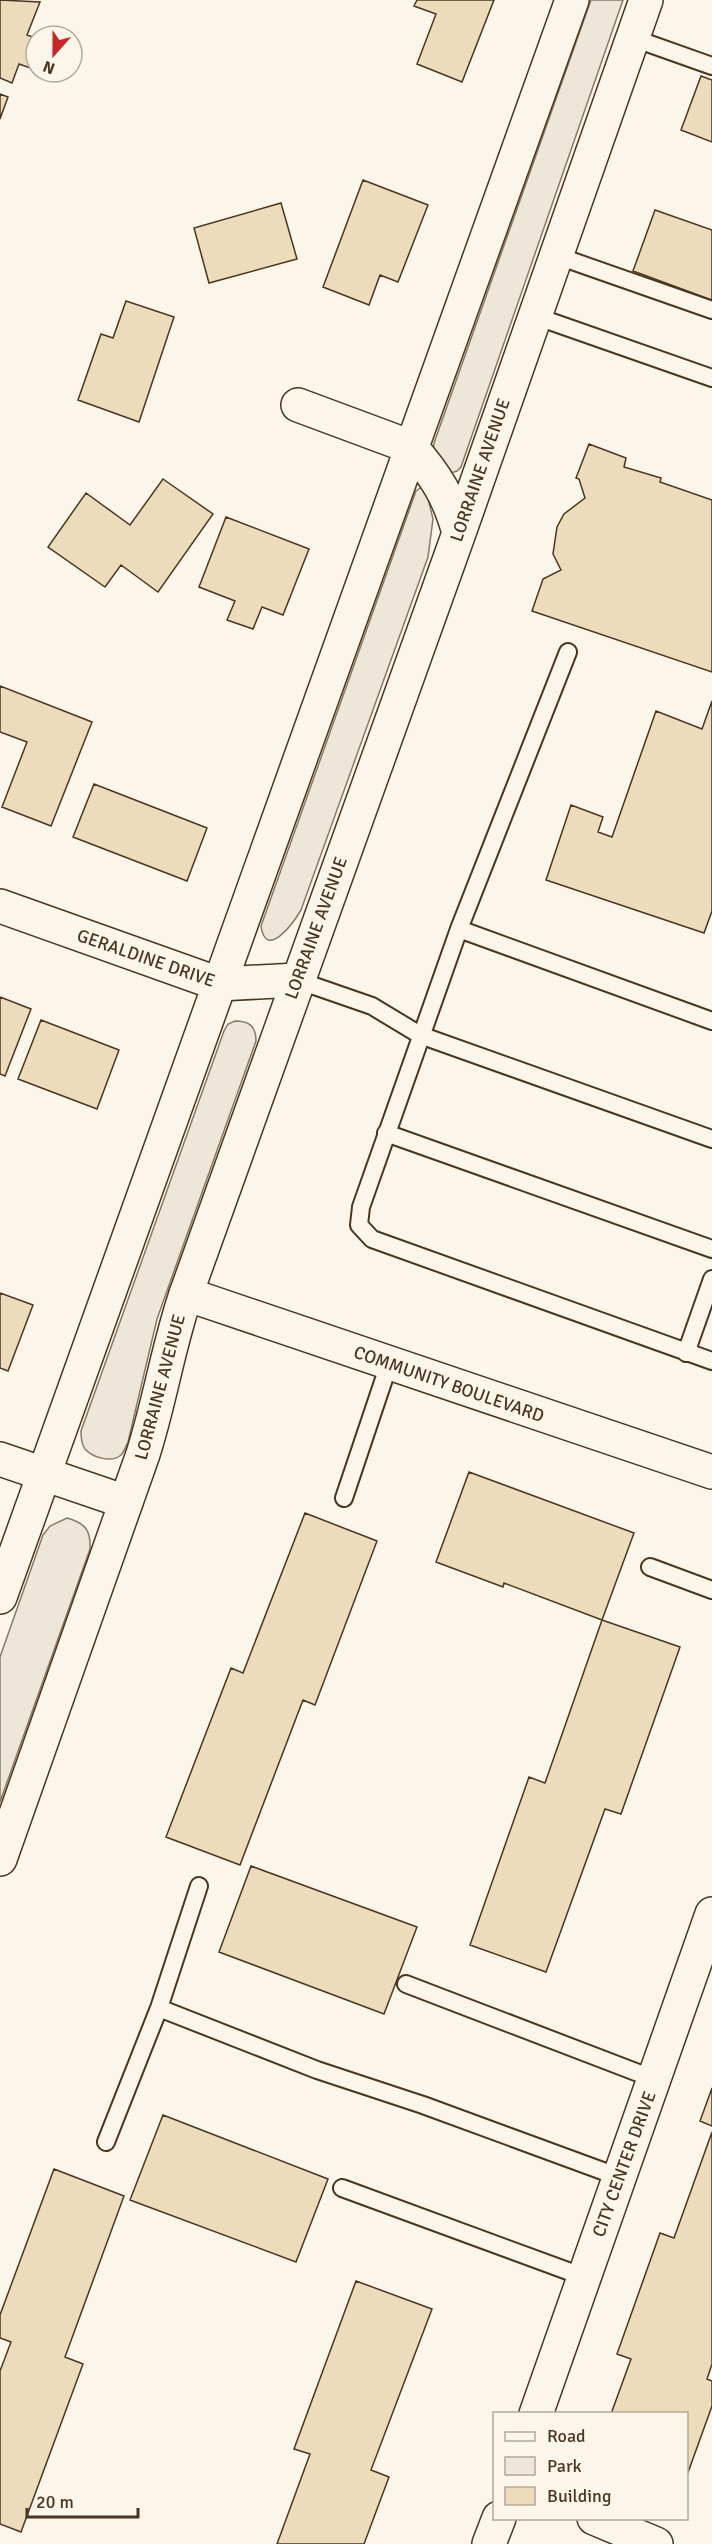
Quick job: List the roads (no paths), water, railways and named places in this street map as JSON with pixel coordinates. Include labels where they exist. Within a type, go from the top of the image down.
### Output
[{"type":"street","points":[[0,1597],[572,0]]},
{"type":"street","name":"LORRAINE AVENUE","points":[[0,1859],[152,1425],[167,1356],[186,1294],[459,533],[646,0]]},
{"type":"street","points":[[298,405],[411,447],[451,505],[459,533]]},
{"type":"street","name":"GERALDINE DRIVE","points":[[0,906],[219,984],[297,980]]},
{"type":"street","name":"COMMUNITY BOULEVARD","points":[[186,1294],[712,1472]]},
{"type":"street","points":[[0,1459],[126,1502]]},
{"type":"street","name":"CITY CENTER DRIVE","points":[[537,2412],[712,1914]]},
{"type":"street","points":[[489,2544],[498,2520]]},
{"type":"street","points":[[599,2520],[656,2544]]},
{"type":"lane","points":[[633,38],[712,66]]},
{"type":"lane","points":[[555,255],[712,310]]},
{"type":"lane","points":[[535,316],[712,378]]},
{"type":"lane","points":[[568,652],[420,1035],[361,1208],[359,1225],[372,1239],[712,1361]]},
{"type":"lane","points":[[459,930],[712,1021]]},
{"type":"lane","points":[[297,980],[372,1006],[420,1035],[712,1139]]},
{"type":"lane","points":[[386,1133],[712,1249]]},
{"type":"lane","points":[[686,1353],[712,1279]]},
{"type":"lane","points":[[344,1498],[389,1364]]},
{"type":"lane","points":[[650,1567],[712,1590]]},
{"type":"lane","points":[[106,2142],[159,2008],[199,1886]]},
{"type":"lane","points":[[406,1984],[654,2079]]},
{"type":"lane","points":[[159,2008],[317,2070],[423,2105],[619,2177]]},
{"type":"lane","points":[[342,2188],[584,2277]]}]
